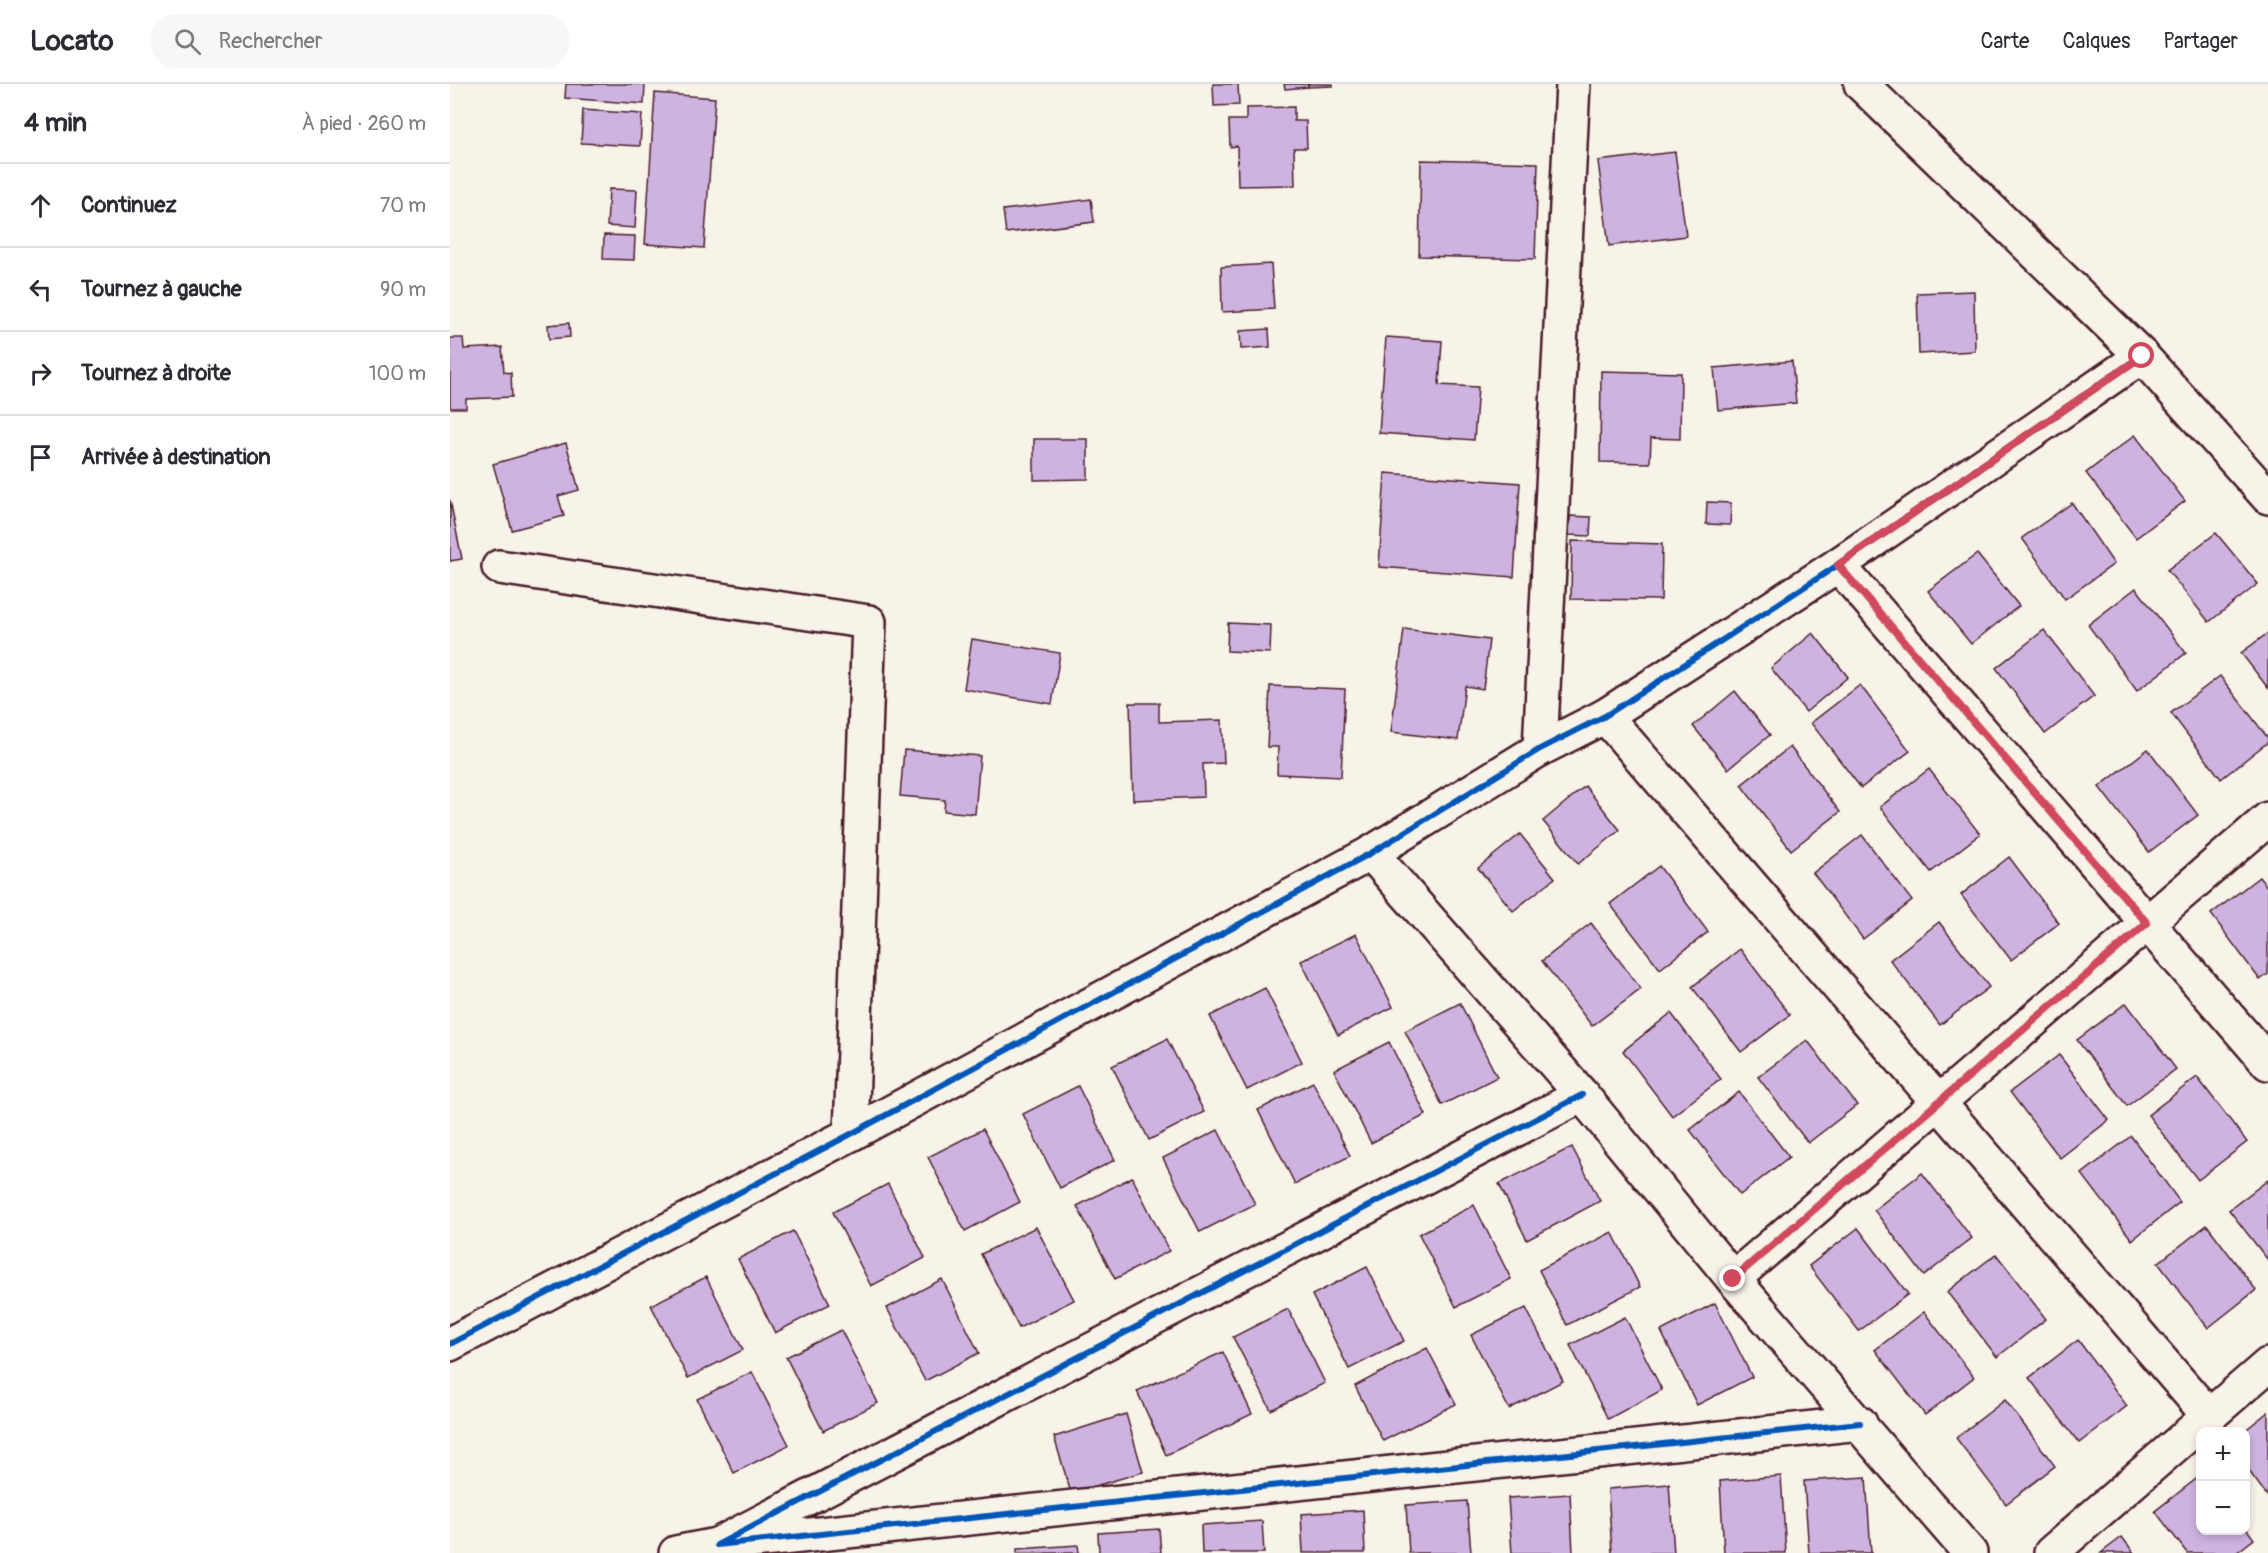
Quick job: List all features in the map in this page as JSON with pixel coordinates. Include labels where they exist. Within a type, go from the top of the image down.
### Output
[{"type":"street","points":[[1540,749],[1573,84]]},
{"type":"street","points":[[1861,84],[2142,356],[2268,497]]},
{"type":"street","points":[[450,1344],[851,1134],[1371,853],[1540,749],[1605,716],[1838,565],[2142,356]]},
{"type":"street","points":[[1838,565],[2268,1063]]},
{"type":"street","points":[[500,567],[869,622],[851,1134]]},
{"type":"street","points":[[1605,716],[2209,1416]]},
{"type":"street","points":[[1733,1279],[2268,819]]},
{"type":"street","points":[[1371,853],[1582,1095],[1733,1279],[1970,1553]]},
{"type":"street","points":[[717,1545],[1582,1095]]},
{"type":"street","points":[[2051,1553],[2268,1365]]},
{"type":"street","points":[[676,1553],[717,1545],[1860,1424]]},
{"type":"building","points":[[566,84],[645,84],[644,104],[565,98]]},
{"type":"building","points":[[1213,84],[1238,84],[1239,105],[1214,106]]},
{"type":"building","points":[[1284,84],[1308,84],[1308,87],[1285,89]]},
{"type":"building","points":[[1308,84],[1333,84],[1333,86],[1308,87]]},
{"type":"building","points":[[655,93],[715,98],[704,248],[645,244]]},
{"type":"building","points":[[1294,107],[1294,121],[1306,121],[1307,148],[1294,148],[1295,185],[1238,186],[1237,146],[1230,147],[1229,120],[1246,120],[1246,108]]},
{"type":"building","points":[[583,110],[642,114],[640,146],[581,143]]},
{"type":"building","points":[[1675,152],[1686,236],[1609,246],[1598,161]]},
{"type":"building","points":[[1421,160],[1538,163],[1535,259],[1419,256]]},
{"type":"building","points":[[609,189],[637,190],[635,228],[607,226]]},
{"type":"building","points":[[1091,199],[1094,222],[1006,233],[1003,210]]},
{"type":"building","points":[[604,235],[635,236],[634,260],[603,259]]},
{"type":"building","points":[[1271,264],[1274,309],[1222,312],[1221,267]]},
{"type":"building","points":[[1974,291],[1975,351],[1919,354],[1917,293]]},
{"type":"building","points":[[569,323],[570,337],[549,339],[548,325]]},
{"type":"building","points":[[1269,329],[1270,347],[1241,349],[1240,331]]},
{"type":"building","points":[[1386,337],[1442,341],[1439,385],[1478,387],[1474,440],[1379,433]]},
{"type":"building","points":[[450,338],[463,338],[464,349],[502,347],[504,372],[511,373],[512,397],[466,399],[466,408],[450,408]]},
{"type":"building","points":[[1792,361],[1796,403],[1718,410],[1714,368]]},
{"type":"building","points":[[1601,371],[1681,373],[1680,439],[1651,438],[1650,463],[1600,462]]},
{"type":"building","points":[[2135,435],[2185,501],[2136,538],[2086,473]]},
{"type":"building","points":[[1034,439],[1088,439],[1088,479],[1034,480]]},
{"type":"building","points":[[566,443],[579,490],[558,496],[564,516],[512,530],[493,464]]},
{"type":"building","points":[[1385,473],[1520,483],[1514,577],[1379,567]]},
{"type":"building","points":[[450,500],[462,559],[450,561]]},
{"type":"building","points":[[1707,502],[1731,503],[1730,525],[1706,524]]},
{"type":"building","points":[[2072,503],[2114,564],[2065,599],[2022,538]]},
{"type":"building","points":[[1570,516],[1591,517],[1590,536],[1569,535]]},
{"type":"building","points":[[2216,533],[2258,584],[2209,622],[2167,570]]},
{"type":"building","points":[[1572,541],[1662,544],[1661,600],[1571,599]]},
{"type":"building","points":[[1977,554],[2019,606],[1971,644],[1928,591]]},
{"type":"building","points":[[2136,588],[2186,653],[2137,691],[2088,625]]},
{"type":"building","points":[[1228,623],[1271,625],[1270,653],[1227,651]]},
{"type":"building","points":[[1404,629],[1489,640],[1483,689],[1465,686],[1458,740],[1391,732]]},
{"type":"building","points":[[2044,630],[2094,696],[2045,734],[1996,668]]},
{"type":"building","points":[[1813,633],[1848,677],[1806,712],[1771,668]]},
{"type":"building","points":[[2268,633],[2268,688],[2241,653]]},
{"type":"building","points":[[972,639],[1060,653],[1052,704],[964,689]]},
{"type":"building","points":[[2220,676],[2268,738],[2268,742],[2221,779],[2171,713]]},
{"type":"building","points":[[1860,685],[1910,751],[1861,788],[1811,723]]},
{"type":"building","points":[[1270,686],[1345,689],[1341,777],[1277,774],[1278,747],[1267,747]]},
{"type":"building","points":[[1735,691],[1770,735],[1728,769],[1693,726]]},
{"type":"building","points":[[1130,703],[1159,703],[1159,722],[1222,720],[1224,763],[1203,764],[1204,797],[1133,800]]},
{"type":"building","points":[[1790,747],[1840,812],[1791,850],[1741,785]]},
{"type":"building","points":[[2148,749],[2198,815],[2149,852],[2099,787]]},
{"type":"building","points":[[904,750],[980,756],[975,814],[944,811],[945,800],[900,796]]},
{"type":"building","points":[[1929,769],[1980,834],[1931,872],[1880,807]]},
{"type":"building","points":[[1585,786],[1620,830],[1578,864],[1543,821]]},
{"type":"building","points":[[1520,834],[1555,878],[1513,911],[1478,868]]},
{"type":"building","points":[[1862,835],[1912,901],[1863,939],[1813,873]]},
{"type":"building","points":[[2009,857],[2059,923],[2011,960],[1961,895]]},
{"type":"building","points":[[1659,866],[1708,932],[1660,969],[1610,904]]},
{"type":"building","points":[[2259,877],[2268,888],[2268,974],[2260,980],[2211,914]]},
{"type":"building","points":[[1939,922],[1989,987],[1940,1025],[1890,960]]},
{"type":"building","points":[[1591,923],[1641,989],[1592,1026],[1542,961]]},
{"type":"building","points":[[1356,934],[1393,1007],[1338,1035],[1301,961]]},
{"type":"building","points":[[1740,949],[1790,1015],[1741,1052],[1692,987]]},
{"type":"building","points":[[1265,988],[1302,1062],[1247,1090],[1210,1016]]},
{"type":"building","points":[[1460,1003],[1497,1077],[1442,1105],[1405,1031]]},
{"type":"building","points":[[2126,1003],[2176,1069],[2127,1106],[2077,1040]]},
{"type":"building","points":[[1671,1013],[1721,1079],[1672,1116],[1623,1051]]},
{"type":"building","points":[[1167,1039],[1204,1112],[1149,1140],[1112,1066]]},
{"type":"building","points":[[1807,1040],[1857,1105],[1808,1143],[1758,1077]]},
{"type":"building","points":[[1389,1042],[1426,1115],[1371,1143],[1334,1070]]},
{"type":"building","points":[[2059,1055],[2109,1120],[2060,1158],[2010,1092]]},
{"type":"building","points":[[2197,1077],[2247,1142],[2198,1180],[2148,1115]]},
{"type":"building","points":[[1313,1082],[1350,1156],[1295,1184],[1258,1110]]},
{"type":"building","points":[[1078,1086],[1115,1160],[1060,1188],[1023,1114]]},
{"type":"building","points":[[1739,1092],[1789,1157],[1740,1195],[1690,1130]]},
{"type":"building","points":[[983,1129],[1020,1202],[965,1231],[928,1157]]},
{"type":"building","points":[[1218,1130],[1255,1204],[1200,1232],[1163,1158]]},
{"type":"building","points":[[2131,1136],[2180,1202],[2132,1240],[2082,1174]]},
{"type":"building","points":[[1572,1147],[1600,1201],[1527,1240],[1499,1184]]},
{"type":"building","points":[[1922,1173],[1972,1238],[1924,1276],[1874,1210]]},
{"type":"building","points":[[1132,1177],[1169,1251],[1115,1279],[1077,1206]]},
{"type":"building","points":[[2268,1180],[2268,1260],[2229,1210]]},
{"type":"building","points":[[888,1184],[925,1258],[871,1286],[833,1212]]},
{"type":"building","points":[[1474,1205],[1511,1279],[1456,1307],[1419,1234]]},
{"type":"building","points":[[2207,1225],[2256,1290],[2208,1328],[2158,1263]]},
{"type":"building","points":[[1036,1227],[1074,1300],[1019,1328],[981,1254]]},
{"type":"building","points":[[1858,1228],[1908,1294],[1859,1331],[1809,1266]]},
{"type":"building","points":[[793,1231],[830,1304],[775,1333],[738,1259]]},
{"type":"building","points":[[1612,1232],[1640,1287],[1567,1325],[1539,1270]]},
{"type":"building","points":[[1996,1254],[2046,1319],[1997,1357],[1947,1292]]},
{"type":"building","points":[[1367,1267],[1404,1341],[1349,1369],[1312,1295]]},
{"type":"building","points":[[706,1277],[743,1350],[688,1378],[651,1305]]},
{"type":"building","points":[[942,1279],[979,1353],[925,1381],[887,1308]]},
{"type":"building","points":[[1715,1303],[1752,1377],[1697,1405],[1661,1331]]},
{"type":"building","points":[[1526,1308],[1563,1381],[1509,1409],[1471,1335]]},
{"type":"building","points":[[1288,1309],[1325,1383],[1271,1410],[1233,1337]]},
{"type":"building","points":[[1924,1312],[1974,1377],[1925,1415],[1875,1350]]},
{"type":"building","points":[[1625,1317],[1662,1390],[1608,1419],[1570,1345]]},
{"type":"building","points":[[841,1330],[878,1403],[823,1431],[786,1357]]},
{"type":"building","points":[[2078,1340],[2127,1406],[2079,1443],[2029,1378]]},
{"type":"building","points":[[1427,1348],[1456,1404],[1383,1441],[1355,1386]]},
{"type":"building","points":[[1223,1352],[1252,1414],[1166,1455],[1137,1391]]},
{"type":"building","points":[[752,1372],[789,1445],[734,1473],[697,1399]]},
{"type":"building","points":[[2005,1400],[2055,1466],[2006,1504],[1956,1438]]},
{"type":"building","points":[[2268,1412],[2268,1497],[2250,1472],[2249,1427]]},
{"type":"building","points":[[1126,1414],[1143,1472],[1071,1493],[1054,1437]]},
{"type":"building","points":[[1781,1476],[1786,1553],[1724,1553],[1720,1481]]},
{"type":"building","points":[[1866,1477],[1871,1553],[1809,1553],[1804,1481]]},
{"type":"building","points":[[2196,1479],[2196,1535],[2250,1534],[2254,1539],[2236,1553],[2187,1553],[2155,1511]]},
{"type":"building","points":[[1669,1484],[1674,1553],[1612,1553],[1608,1489]]},
{"type":"building","points":[[1570,1494],[1573,1553],[1512,1553],[1508,1498]]},
{"type":"building","points":[[1467,1501],[1471,1553],[1409,1553],[1406,1505]]},
{"type":"building","points":[[1363,1510],[1365,1553],[1303,1553],[1301,1514]]},
{"type":"building","points":[[1262,1521],[1264,1553],[1202,1553],[1201,1525]]},
{"type":"building","points":[[1159,1529],[1161,1553],[1099,1553],[1098,1533]]},
{"type":"building","points":[[2122,1537],[2134,1553],[2101,1553]]},
{"type":"building","points":[[1078,1545],[1079,1553],[1017,1553],[1017,1549]]},
{"type":"cycle path","points":[[450,1344],[851,1134],[1371,853],[1540,749],[1605,716],[1838,565],[2142,356]]},
{"type":"cycle path","points":[[1582,1095],[717,1545],[1860,1423]]},
{"type":"route","points":[[1733,1279],[2147,923],[1838,565],[2142,356]]}]
